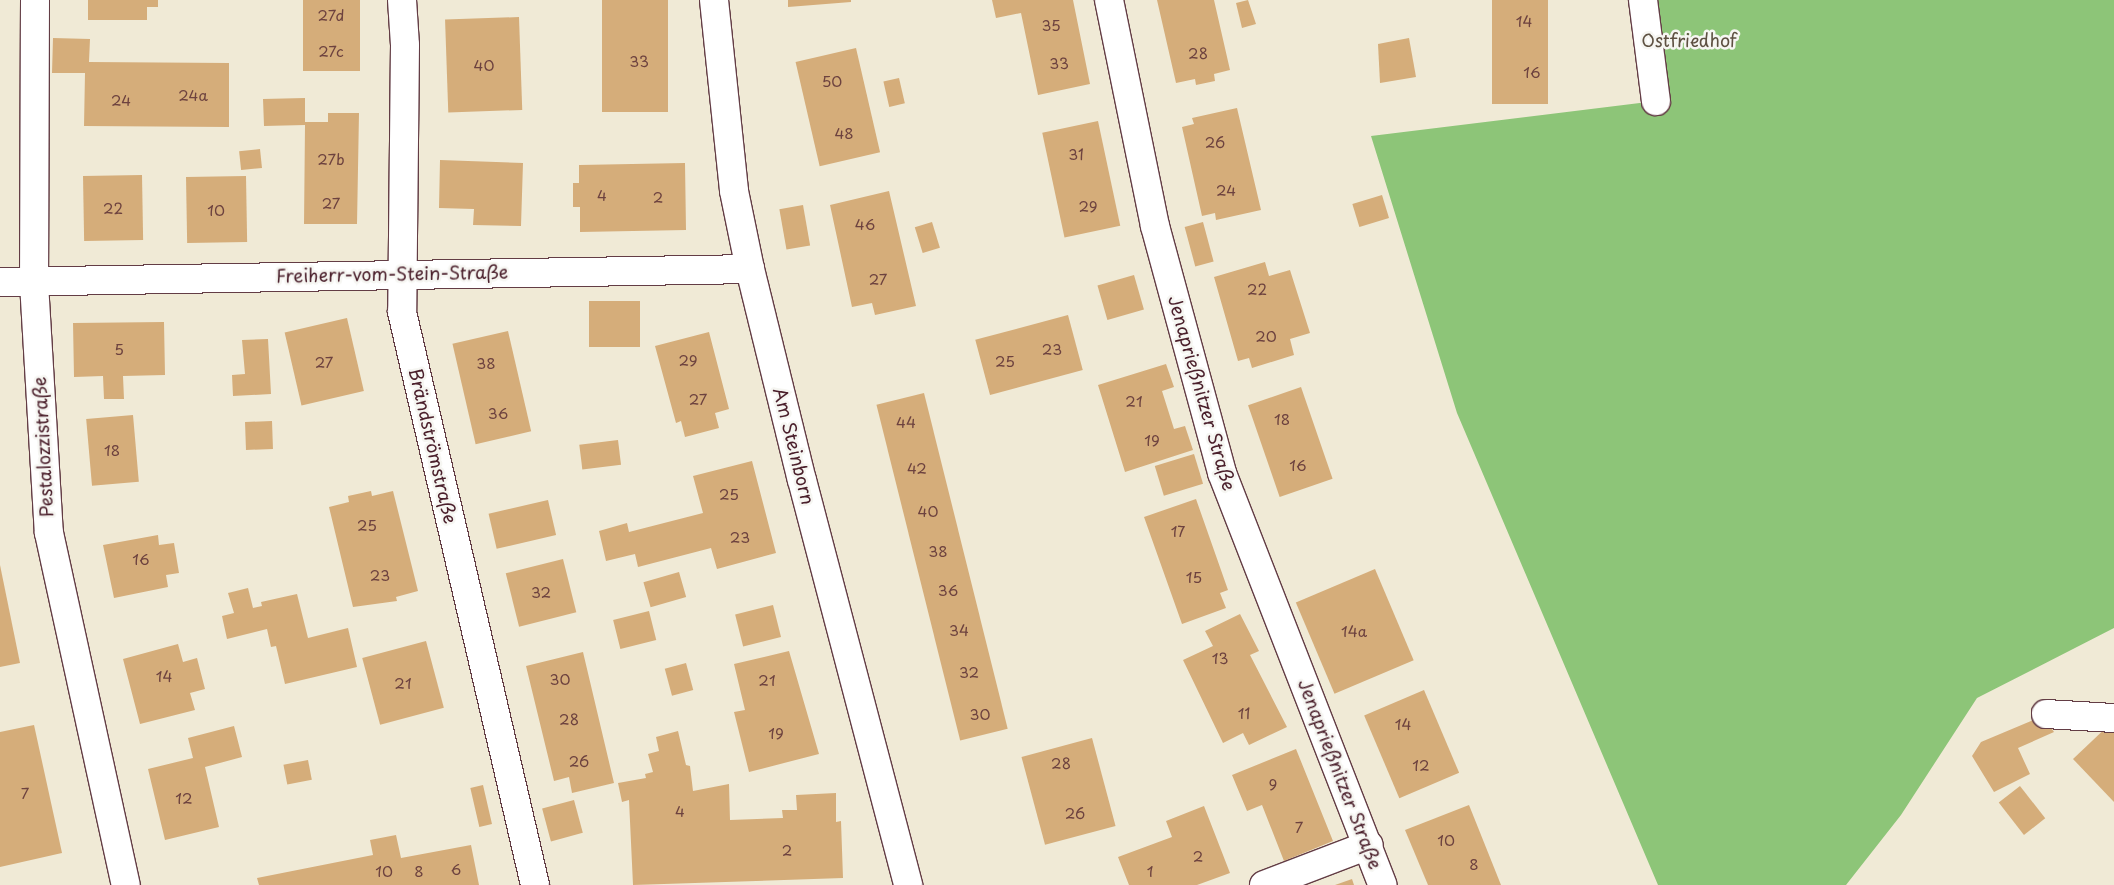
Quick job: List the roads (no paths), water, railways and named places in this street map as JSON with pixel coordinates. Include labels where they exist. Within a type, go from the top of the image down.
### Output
[{"type":"street","name":"Pestalozzistraße","points":[[35,0],[34,283],[49,533],[126,885]]},
{"type":"street","name":"Brändströmstraße","points":[[402,0],[405,45],[402,312],[535,885]]},
{"type":"street","name":"Am Steinborn","points":[[714,0],[734,191],[750,269],[802,480],[908,885]]},
{"type":"street","name":"Jenaprießnitzer Straße","points":[[1109,0],[1155,226],[1222,473],[1384,885]]},
{"type":"street","points":[[1643,0],[1656,101]]},
{"type":"street","name":"Freiherr-vom-Stein-Straße","points":[[0,282],[34,283],[401,273],[750,269]]},
{"type":"street","points":[[2046,714],[2114,718]]},
{"type":"street","points":[[1264,885],[1369,845]]},
{"type":"park label","name":"Ostfriedhof","points":[[1689,40]]}]
